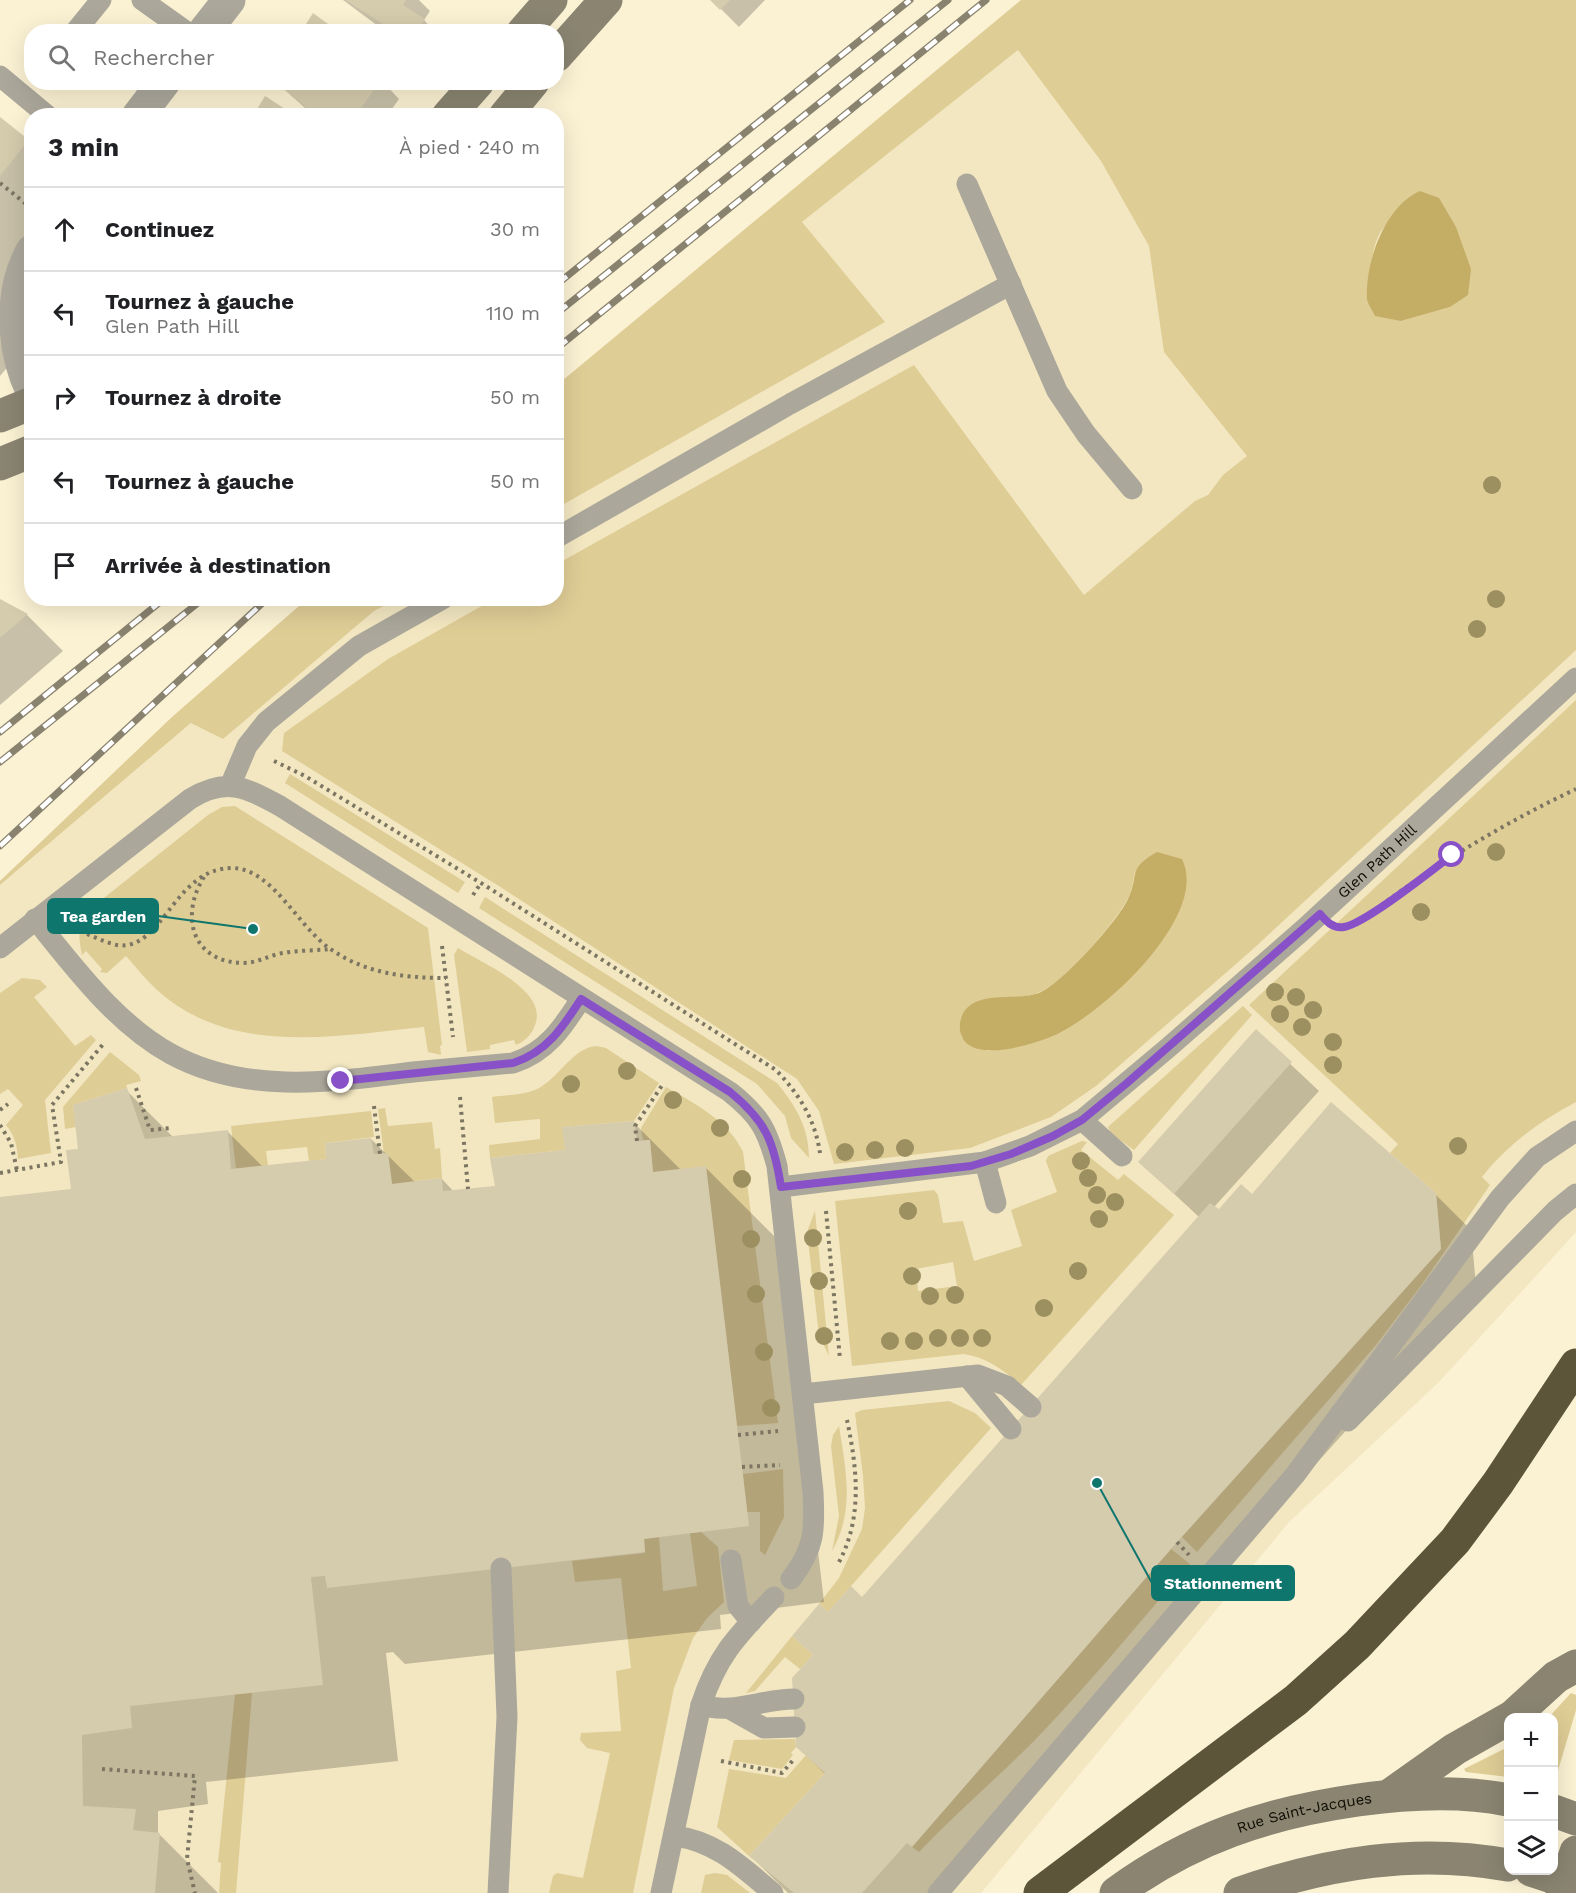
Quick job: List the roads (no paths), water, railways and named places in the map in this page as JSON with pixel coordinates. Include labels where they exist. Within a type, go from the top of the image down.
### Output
[{"type":"highway","points":[[1040,1893],[1296,1700],[1385,1618],[1455,1541],[1512,1463],[1576,1365]]},
{"type":"main road","points":[[564,47],[606,0]]},
{"type":"main road","points":[[455,108],[471,90]]},
{"type":"main road","points":[[512,108],[526,90]]},
{"type":"main road","points":[[0,416],[24,406]]},
{"type":"main road","points":[[0,464],[24,454]]},
{"type":"main road","points":[[1516,1713],[1556,1677],[1576,1666]]},
{"type":"main road","points":[[1390,1796],[1455,1749],[1504,1721]]},
{"type":"main road","name":"Rue Saint-Jacques","points":[[1116,1893],[1159,1864],[1233,1828],[1290,1811],[1390,1796],[1460,1794],[1504,1799]]},
{"type":"main road","points":[[1558,1812],[1576,1819]]},
{"type":"main road","points":[[1240,1893],[1313,1870],[1377,1859],[1440,1857],[1504,1864]]},
{"type":"street","points":[[210,24],[229,0]]},
{"type":"street","points":[[144,108],[158,90]]},
{"type":"street","points":[[24,270],[9,321],[24,374]]},
{"type":"lane","points":[[82,24],[101,0]]},
{"type":"lane","points":[[142,0],[176,24]]},
{"type":"lane","points":[[0,76],[24,87]]},
{"type":"lane","points":[[29,90],[42,108]]},
{"type":"lane","points":[[967,184],[1057,391],[1086,434],[1132,489]]},
{"type":"lane","points":[[564,533],[790,404],[1011,284]]},
{"type":"lane","points":[[230,786],[247,746],[266,722],[359,646],[430,606]]},
{"type":"lane","name":"Glen Path Hill","points":[[781,1187],[985,1162],[1030,1146],[1082,1120],[1320,914],[1576,678]]},
{"type":"lane","points":[[0,948],[190,799],[209,789],[230,786],[249,790],[279,806],[730,1092],[748,1106],[768,1134],[781,1187],[815,1529],[807,1555],[790,1579]]},
{"type":"lane","points":[[35,920],[105,1000],[153,1042],[192,1063],[251,1079],[307,1083],[513,1063],[543,1049],[563,1026],[581,999]]},
{"type":"lane","points":[[1082,1120],[1122,1156]]},
{"type":"lane","points":[[938,1893],[1295,1475],[1500,1198],[1537,1157],[1576,1131]]},
{"type":"lane","points":[[985,1162],[996,1203]]},
{"type":"lane","points":[[1295,1475],[1555,1211],[1576,1194]]},
{"type":"lane","points":[[803,1394],[978,1375],[998,1381],[1031,1407]]},
{"type":"lane","points":[[967,1376],[1011,1429]]},
{"type":"lane","points":[[731,1560],[738,1606],[750,1622]]},
{"type":"lane","points":[[498,1893],[507,1717],[501,1568]]},
{"type":"lane","points":[[661,1893],[701,1705],[717,1662],[735,1637],[774,1597]]},
{"type":"lane","points":[[732,1710],[764,1700],[794,1699]]},
{"type":"lane","points":[[701,1705],[732,1710],[764,1728],[795,1727]]},
{"type":"lane","points":[[674,1836],[705,1842],[717,1848],[783,1892]]},
{"type":"railway","points":[[564,279],[910,0]]},
{"type":"railway","points":[[564,308],[948,0]]},
{"type":"railway","points":[[564,343],[986,0]]},
{"type":"railway","points":[[0,732],[155,606]]},
{"type":"railway","points":[[0,762],[194,606]]},
{"type":"railway","points":[[0,846],[259,606]]},
{"type":"place","name":"Tea garden","points":[[253,929]]},
{"type":"place","name":"Stationnement","points":[[1097,1483]]}]
